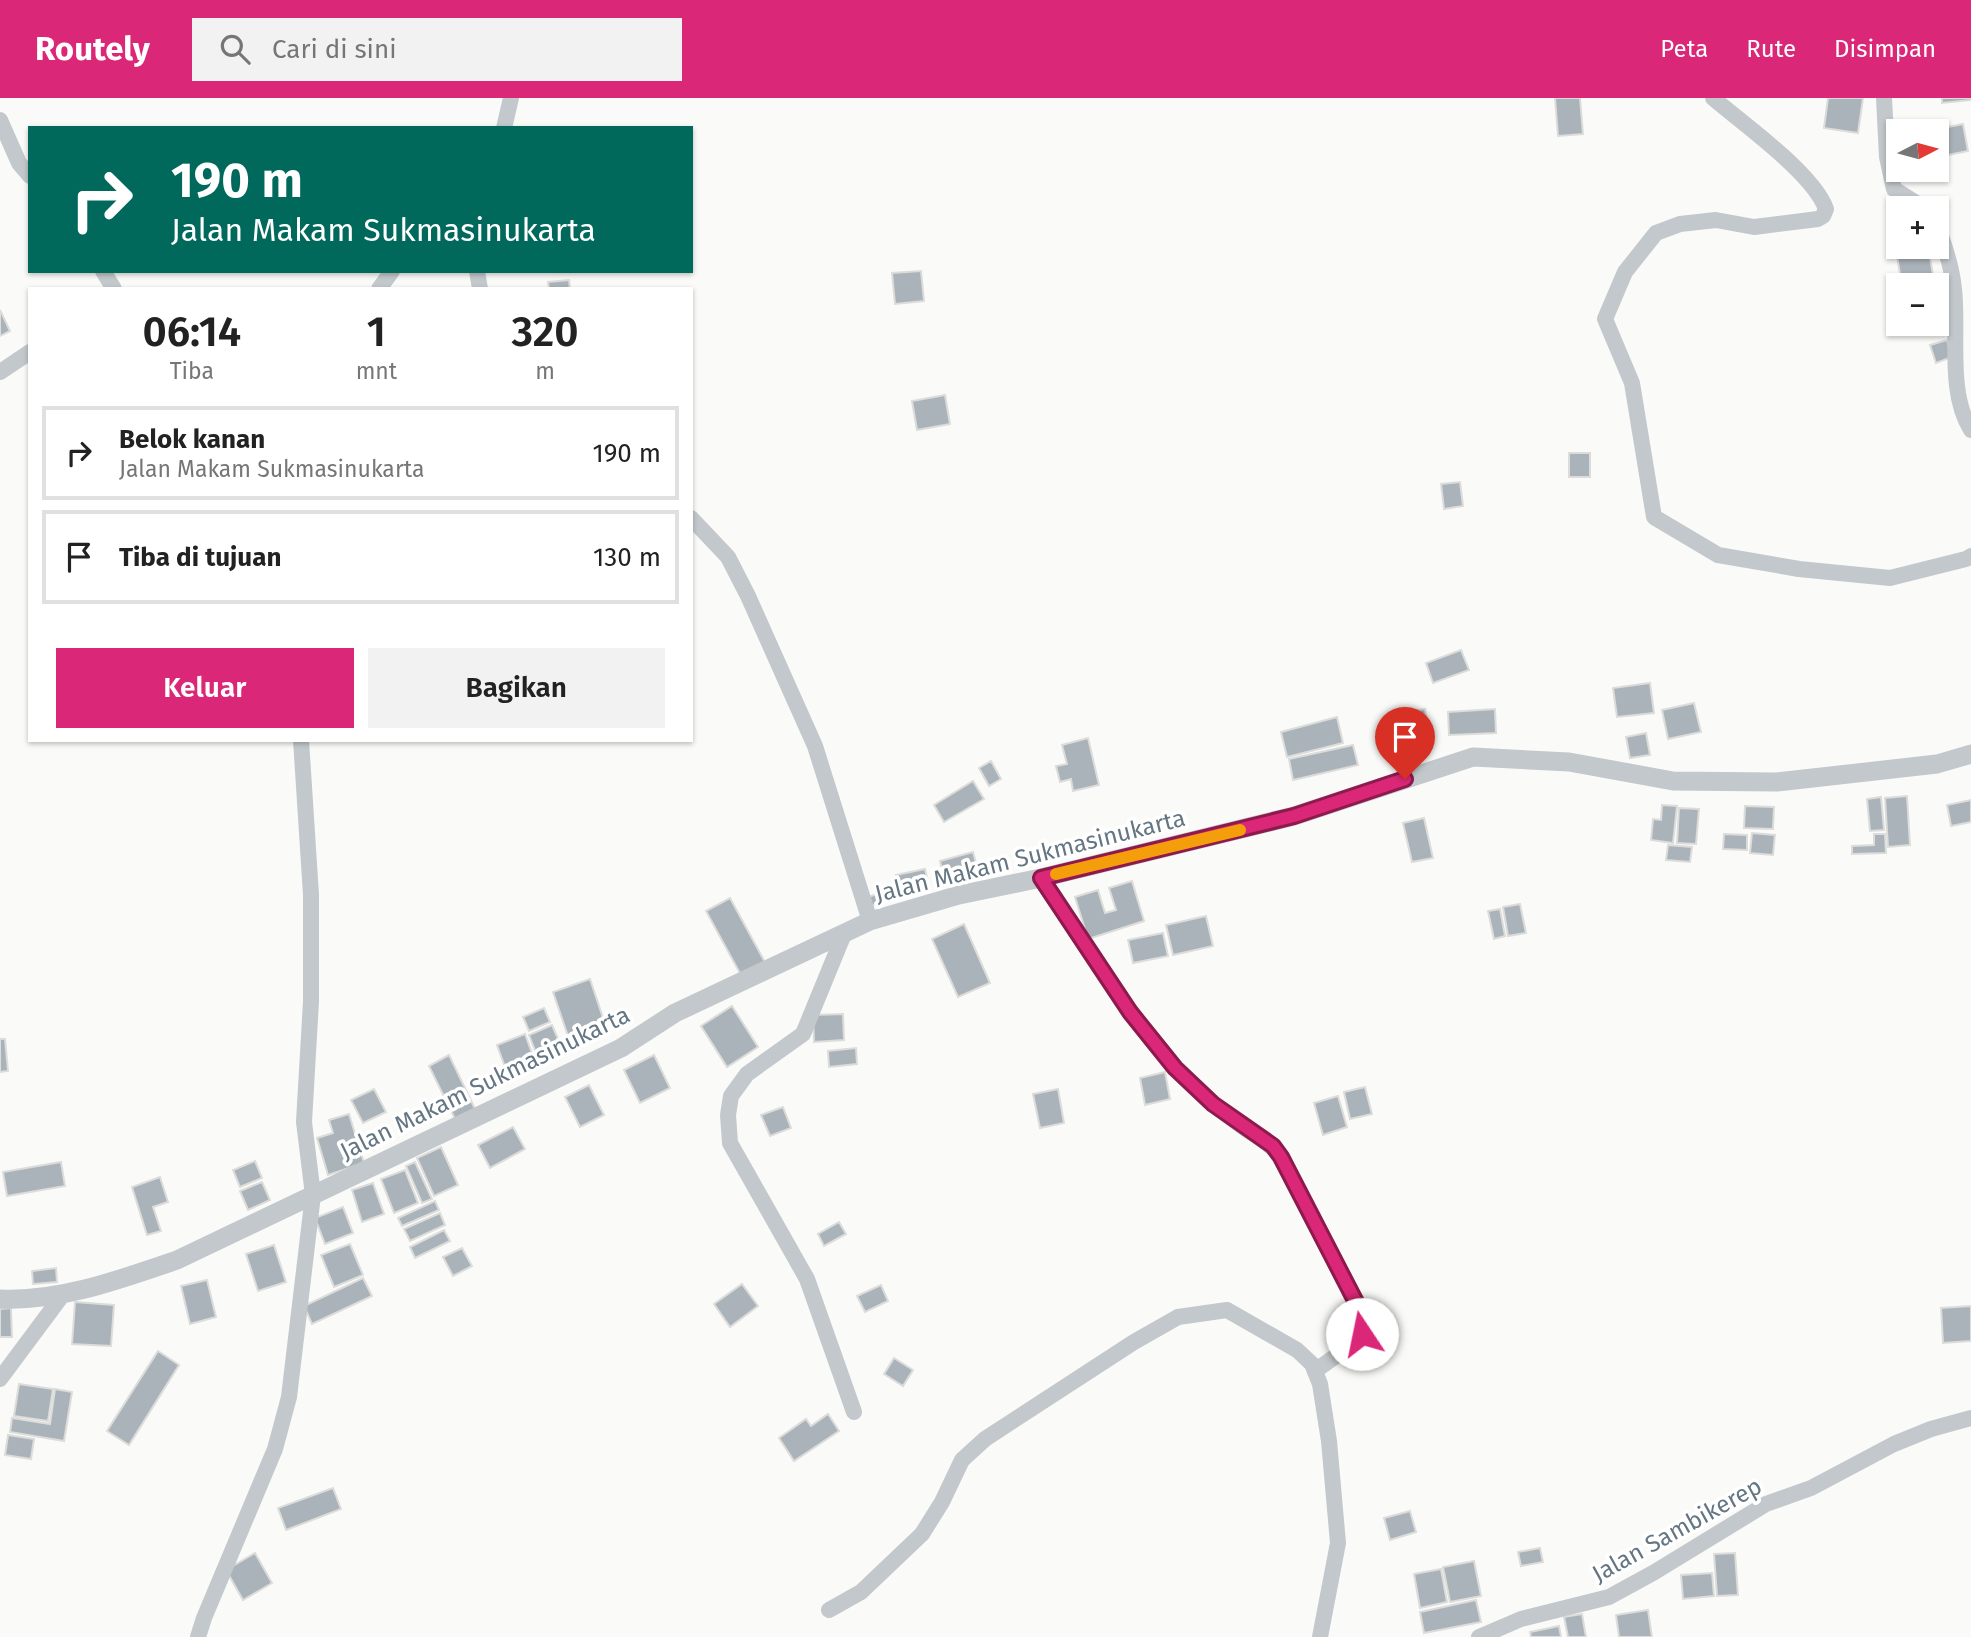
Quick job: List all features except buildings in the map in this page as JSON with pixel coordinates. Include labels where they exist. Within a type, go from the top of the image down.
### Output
[{"type":"street","points":[[504,126],[511,98]]},
{"type":"street","points":[[1713,98],[1791,165],[1811,186],[1826,209],[1818,219],[1754,227],[1716,220],[1680,224],[1656,233],[1625,271],[1605,319],[1632,383],[1654,517],[1718,555],[1798,569],[1890,578],[1971,556]]},
{"type":"street","points":[[1884,98],[1887,157],[1894,189],[1905,196]]},
{"type":"street","points":[[0,120],[19,163],[28,174]]},
{"type":"street","points":[[1948,259],[1964,370],[1958,397],[1971,430]]},
{"type":"street","points":[[0,372],[28,353]]},
{"type":"street","points":[[693,520],[728,557],[815,746],[870,921]]},
{"type":"street","points":[[198,1637],[275,1449],[286,1410],[313,1195],[304,1122],[311,1001],[311,895],[301,742]]},
{"type":"street","name":"Jalan Makam Sukmasinukarta","points":[[0,1300],[64,1293],[107,1283],[177,1260],[621,1048],[675,1013],[870,921],[960,895],[1041,878],[1294,816],[1473,757],[1569,762],[1673,781],[1777,782],[1937,764],[1971,754]]},
{"type":"street","points":[[1041,878],[1130,1012],[1175,1068],[1213,1104],[1273,1146],[1281,1157],[1359,1308],[1363,1324],[1358,1340],[1315,1371]]},
{"type":"street","points":[[844,934],[803,1034],[747,1074],[731,1096],[728,1129],[730,1143],[807,1279],[854,1412]]},
{"type":"street","points":[[0,1379],[64,1293]]},
{"type":"street","points":[[828,1610],[861,1592],[922,1534],[942,1502],[962,1460],[985,1439],[1134,1342],[1178,1317],[1227,1310],[1297,1350],[1312,1364],[1320,1384],[1329,1441],[1338,1544],[1320,1637]]},
{"type":"street","name":"Jalan Sambikerep","points":[[1479,1637],[1521,1619],[1609,1597],[1766,1504],[1811,1488],[1894,1444],[1931,1429],[1971,1418]]},
{"type":"slow traffic","points":[[1056,874],[1240,830]]},
{"type":"route","points":[[1362,1334],[1363,1324],[1359,1308],[1281,1157],[1273,1146],[1213,1104],[1175,1068],[1130,1012],[1041,878],[1294,816],[1405,779]]}]
